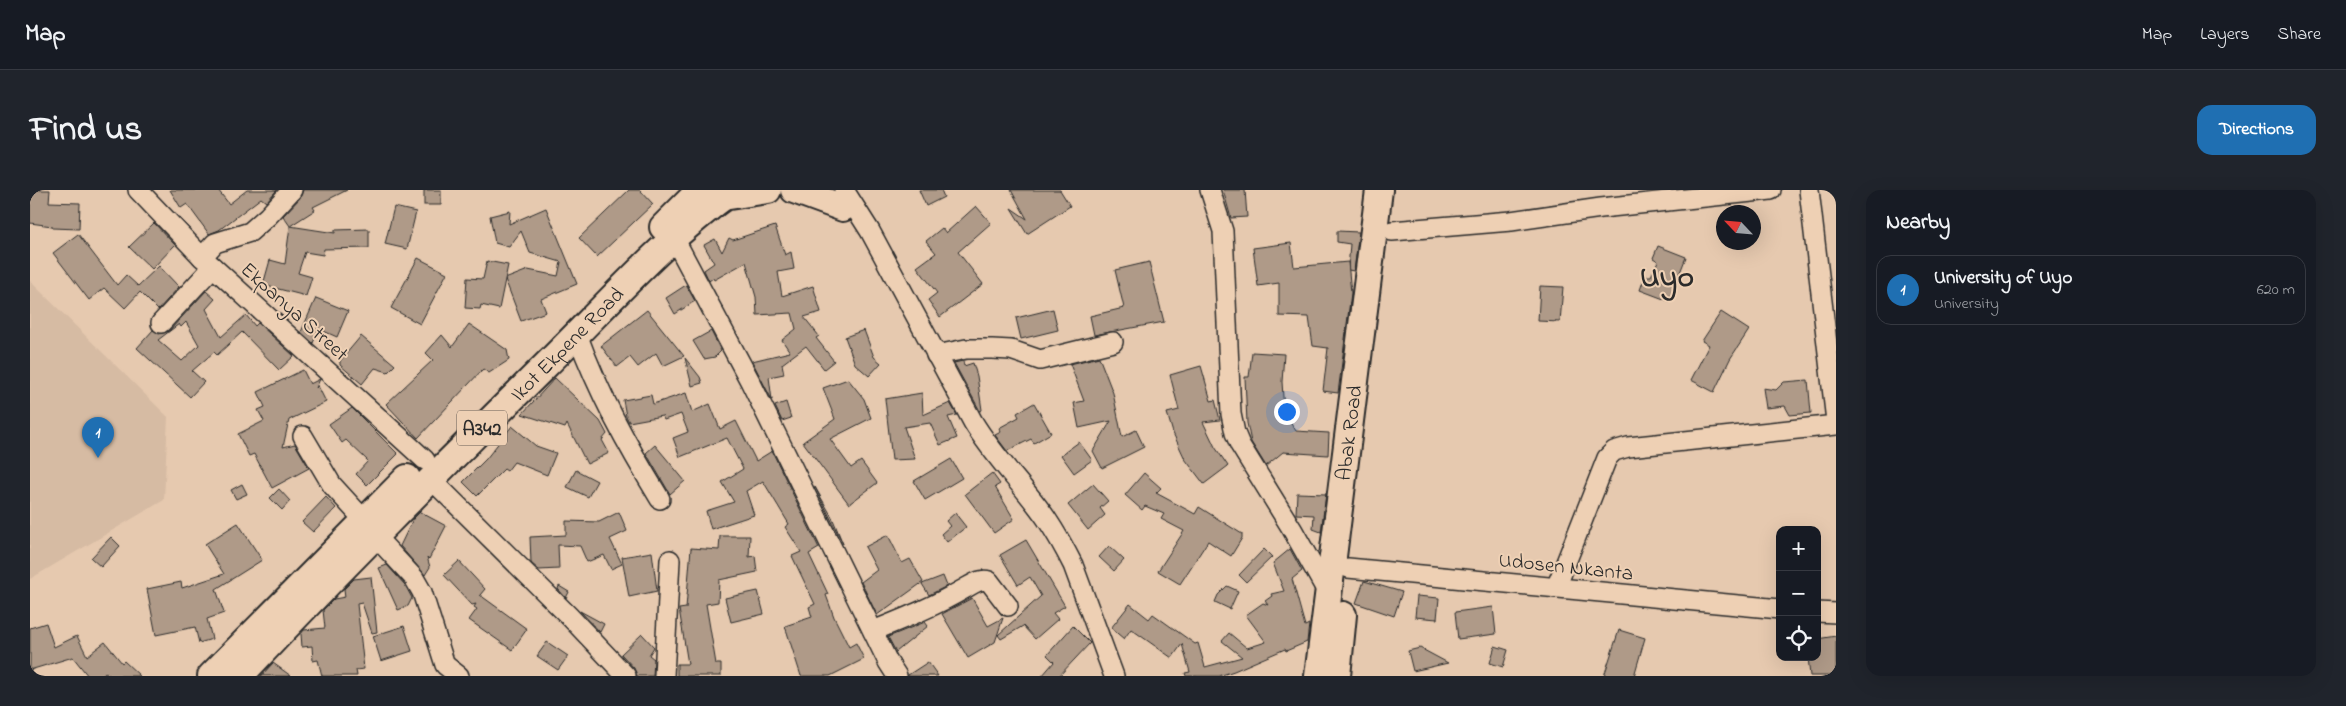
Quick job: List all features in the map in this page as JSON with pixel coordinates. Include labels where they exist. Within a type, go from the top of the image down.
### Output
[{"type":"highway","points":[[709,192],[768,190]]},
{"type":"highway","points":[[794,190],[847,198]]},
{"type":"highway","name":"Abak Road","points":[[1318,676],[1380,190]]},
{"type":"highway","name":"Abak Road","points":[[1337,676],[1348,568],[1397,190]]},
{"type":"highway","name":"Ikot Ekpene Road","points":[[428,470],[577,334],[674,238],[709,192]]},
{"type":"highway","name":"Ikot Ekpene Road","points":[[211,676],[289,610],[709,192]]},
{"type":"highway","name":"Ikot Ekpene Road","points":[[240,676],[289,610]]},
{"type":"street","name":"Ekpanya Street","points":[[138,190],[208,262],[428,470],[626,676]]},
{"type":"street","points":[[161,323],[208,262],[215,243],[250,232],[292,190]]},
{"type":"street","points":[[825,190],[847,198],[870,231],[984,441],[1046,518],[1064,548],[1073,565],[1114,676]]},
{"type":"street","points":[[1210,190],[1223,231],[1231,414],[1234,433],[1328,593]]},
{"type":"street","points":[[1392,230],[1511,221],[1601,208],[1772,190]]},
{"type":"street","points":[[1809,190],[1836,421]]},
{"type":"street","points":[[674,238],[750,381],[896,676]]},
{"type":"street","points":[[577,334],[594,379],[624,440],[660,499]]},
{"type":"street","points":[[936,355],[966,349],[1002,350],[1024,354],[1040,360],[1113,342]]},
{"type":"street","points":[[1556,588],[1607,458],[1614,451],[1628,447],[1836,425]]},
{"type":"street","points":[[303,436],[332,485],[414,578],[422,592],[445,665],[459,676]]},
{"type":"street","points":[[664,676],[670,560]]},
{"type":"street","name":"Udosen Nkanta","points":[[1348,568],[1776,608]]},
{"type":"street","points":[[873,631],[929,609],[974,583],[985,580],[989,581],[1008,606]]},
{"type":"street","points":[[1821,612],[1836,613]]},
{"type":"shaded area","points":[[30,281],[168,417],[164,500],[30,579]]},
{"type":"building","points":[[30,190],[50,190],[49,202],[80,203],[79,229],[52,228],[52,226],[30,223]]},
{"type":"building","points":[[170,190],[218,190],[229,204],[247,190],[277,190],[266,202],[261,198],[219,230],[209,234],[187,204],[181,208]]},
{"type":"building","points":[[303,190],[347,190],[313,207],[315,210],[290,226],[283,216],[300,198]]},
{"type":"building","points":[[424,190],[441,190],[441,205],[424,205]]},
{"type":"building","points":[[629,190],[640,190],[653,204],[597,257],[579,238]]},
{"type":"building","points":[[919,190],[941,190],[944,197],[926,206]]},
{"type":"building","points":[[1011,190],[1060,190],[1070,206],[1027,234],[1011,208],[1027,219]]},
{"type":"building","points":[[1223,190],[1245,190],[1247,217],[1231,218]]},
{"type":"building","points":[[976,206],[991,223],[958,252],[983,284],[940,317],[928,300],[937,293],[917,267],[936,253],[926,241],[942,228],[946,233]]},
{"type":"building","points":[[394,207],[416,212],[407,249],[385,244]]},
{"type":"building","points":[[546,208],[577,284],[541,299],[546,312],[521,321],[505,279],[528,270],[558,276],[561,262],[530,253],[521,231],[509,247],[495,243],[490,216],[510,211],[509,224]]},
{"type":"building","points":[[154,223],[175,245],[152,269],[129,247]]},
{"type":"building","points":[[290,226],[335,233],[335,230],[369,229],[369,248],[324,249],[323,255],[305,252],[298,273],[312,277],[306,296],[263,285],[270,260],[285,264]]},
{"type":"building","points":[[775,226],[785,255],[791,252],[794,269],[778,272],[782,296],[813,286],[821,312],[804,317],[819,336],[816,338],[834,361],[824,369],[806,346],[782,364],[784,374],[769,377],[772,400],[752,361],[790,352],[782,340],[796,329],[792,313],[757,315],[756,297],[746,262],[709,281],[704,270],[714,263],[704,245],[715,239],[722,252],[729,238],[733,240]]},
{"type":"building","points":[[1337,231],[1359,232],[1354,271],[1348,270],[1350,244],[1337,242]]},
{"type":"building","points":[[78,234],[117,285],[126,275],[138,286],[159,266],[179,287],[158,310],[140,292],[125,308],[104,288],[89,300],[53,253]]},
{"type":"building","points":[[1291,243],[1294,267],[1348,262],[1351,293],[1338,393],[1323,391],[1328,348],[1313,346],[1309,317],[1279,316],[1279,283],[1258,286],[1253,248]]},
{"type":"building","points":[[1658,246],[1686,257],[1669,301],[1640,290],[1645,276],[1651,276],[1658,261],[1653,258]]},
{"type":"building","points":[[418,258],[447,273],[420,324],[391,308]]},
{"type":"building","points":[[487,261],[508,265],[499,309],[481,305],[480,309],[465,308],[467,278],[483,279]]},
{"type":"building","points":[[1149,262],[1164,322],[1094,335],[1090,316],[1124,308],[1115,270]]},
{"type":"building","points":[[686,285],[695,301],[675,314],[666,298]]},
{"type":"building","points":[[1540,286],[1563,287],[1560,322],[1538,321]]},
{"type":"building","points":[[206,291],[215,299],[206,309],[221,337],[246,315],[255,326],[258,323],[294,356],[279,370],[242,332],[217,355],[214,352],[192,371],[204,382],[190,397],[137,348],[153,330],[159,334],[169,331]],"holes":[[[186,322],[199,345],[182,361],[158,340],[179,324],[181,327]]]},
{"type":"building","points":[[316,298],[348,311],[337,337],[319,329],[313,343],[301,332]]},
{"type":"building","points":[[1053,309],[1058,330],[1021,339],[1016,318]]},
{"type":"building","points":[[647,310],[684,356],[663,366],[656,353],[638,367],[630,357],[617,367],[601,346]]},
{"type":"building","points":[[1721,312],[1749,330],[1730,359],[1714,392],[1691,380],[1709,345],[1702,341]]},
{"type":"building","points":[[469,324],[507,350],[509,360],[489,373],[483,369],[418,438],[386,404],[433,360],[426,353],[442,335],[452,347]]},
{"type":"building","points":[[864,330],[874,357],[881,363],[869,376],[855,364],[845,337]]},
{"type":"building","points":[[711,331],[721,351],[715,357],[704,359],[693,341]]},
{"type":"building","points":[[361,336],[395,365],[388,372],[375,368],[362,384],[340,365],[340,361]]},
{"type":"building","points":[[1252,352],[1284,354],[1282,382],[1284,411],[1296,431],[1329,433],[1328,455],[1283,452],[1266,466],[1251,442],[1247,423],[1245,377],[1249,377]]},
{"type":"building","points":[[1099,357],[1113,393],[1122,437],[1136,430],[1144,447],[1102,468],[1093,451],[1111,421],[1079,428],[1074,403],[1084,401],[1070,364]]},
{"type":"building","points":[[685,358],[700,377],[702,383],[692,386]]},
{"type":"building","points":[[963,361],[964,366],[973,363],[982,410],[980,411],[954,363]]},
{"type":"building","points":[[1201,366],[1211,401],[1215,400],[1220,420],[1203,422],[1215,447],[1228,466],[1204,484],[1185,459],[1173,433],[1167,413],[1179,410],[1170,375]]},
{"type":"building","points":[[303,370],[310,384],[320,379],[316,388],[318,386],[326,402],[289,420],[283,447],[295,444],[309,468],[272,488],[254,454],[249,456],[238,434],[264,421],[258,410],[265,407],[258,392]]},
{"type":"building","points":[[555,378],[600,421],[607,434],[602,440],[609,453],[587,464],[567,424],[565,428],[522,414]]},
{"type":"building","points":[[848,379],[864,399],[871,418],[830,439],[851,468],[861,461],[877,483],[849,504],[803,442],[835,419],[823,388]]},
{"type":"building","points":[[1808,380],[1811,413],[1790,415],[1785,406],[1766,408],[1763,388],[1776,390],[1784,382]]},
{"type":"building","points":[[686,393],[692,412],[710,404],[720,429],[736,421],[756,461],[772,451],[819,548],[809,554],[828,594],[826,595],[834,617],[849,647],[856,643],[864,659],[830,676],[801,676],[785,626],[812,617],[809,607],[815,604],[792,556],[801,552],[785,527],[789,524],[763,481],[746,491],[754,515],[711,529],[706,511],[734,502],[722,482],[743,469],[727,438],[680,457],[673,438],[688,432],[681,414],[664,420],[662,416],[629,422],[626,416],[623,400],[651,395],[653,404]]},
{"type":"building","points":[[922,393],[923,415],[950,403],[957,415],[948,417],[957,438],[940,445],[930,423],[904,427],[915,459],[892,460],[885,399]]},
{"type":"building","points":[[786,402],[791,418],[782,421],[775,406]]},
{"type":"building","points":[[1034,403],[1051,433],[1034,443],[1031,439],[1007,451],[995,435],[1001,432],[999,428],[1019,417],[1017,413]]},
{"type":"building","points":[[352,408],[398,454],[367,485],[356,474],[368,461],[346,440],[342,443],[329,424]]},
{"type":"building","points":[[512,426],[536,446],[556,453],[547,475],[514,462],[507,471],[504,469],[477,496],[463,482],[486,459]]},
{"type":"building","points":[[1079,442],[1092,460],[1074,473],[1061,455]]},
{"type":"building","points":[[655,445],[685,481],[670,494],[646,453]]},
{"type":"building","points":[[951,459],[962,478],[925,500],[914,481]]},
{"type":"building","points":[[576,470],[597,481],[588,497],[567,487]]},
{"type":"building","points":[[992,473],[1000,484],[995,487],[1014,519],[994,533],[965,494]]},
{"type":"building","points":[[1144,473],[1161,488],[1156,493],[1195,514],[1199,507],[1242,534],[1242,538],[1231,556],[1208,541],[1180,584],[1158,571],[1184,531],[1161,519],[1164,514],[1145,506],[1142,510],[1125,495]]},
{"type":"building","points":[[242,484],[247,494],[236,499],[231,490]]},
{"type":"building","points":[[1093,484],[1108,501],[1100,508],[1105,515],[1088,530],[1068,505]]},
{"type":"building","points":[[815,487],[832,517],[843,544]]},
{"type":"building","points":[[279,489],[290,501],[282,510],[270,498]]},
{"type":"building","points":[[1297,493],[1326,494],[1321,532],[1313,529],[1314,515],[1296,514]]},
{"type":"building","points":[[326,497],[336,508],[313,532],[302,522]]},
{"type":"building","points":[[420,512],[446,526],[429,559],[427,557],[430,567],[425,575],[400,546],[413,519]]},
{"type":"building","points":[[619,512],[627,531],[610,539],[622,564],[611,569],[604,555],[587,562],[580,546],[558,545],[559,569],[539,570],[531,563],[530,537],[566,535],[566,521],[599,522]]},
{"type":"building","points":[[955,513],[966,527],[947,542],[941,534],[950,526],[946,521]]},
{"type":"building","points":[[238,523],[262,560],[216,589],[224,613],[207,619],[212,639],[199,643],[195,627],[156,635],[147,589],[181,582],[182,588],[224,574],[205,544]]},
{"type":"building","points":[[888,535],[902,563],[910,559],[923,582],[877,615],[861,582],[877,570],[865,547]]},
{"type":"building","points":[[720,536],[750,536],[749,557],[755,556],[757,572],[719,580],[718,602],[706,604],[716,664],[721,664],[721,676],[677,676],[677,664],[688,664],[679,609],[686,608],[691,548],[719,550]]},
{"type":"building","points":[[111,537],[120,546],[101,567],[91,558]]},
{"type":"building","points":[[1026,540],[1065,606],[1053,613],[1058,619],[1035,639],[1023,626],[1001,639],[998,635],[1041,596],[1030,577],[1018,585],[1000,555]]},
{"type":"building","points":[[1109,546],[1124,560],[1114,571],[1099,557]]},
{"type":"building","points":[[1264,549],[1272,557],[1246,582],[1239,575]]},
{"type":"building","points":[[1290,549],[1302,571],[1292,579],[1305,626],[1309,624],[1307,642],[1219,676],[1186,676],[1185,673],[1190,672],[1182,644],[1172,658],[1131,629],[1124,639],[1111,628],[1130,604],[1149,619],[1153,614],[1195,644],[1198,643],[1205,667],[1242,657],[1222,641],[1229,633],[1247,648],[1266,642],[1246,615],[1263,603],[1268,605],[1265,601],[1272,596],[1271,594],[1284,591],[1273,563]]},
{"type":"building","points":[[652,552],[657,591],[629,597],[622,557]]},
{"type":"building","points":[[459,561],[485,589],[480,595],[527,629],[512,650],[469,620],[477,609],[474,607],[476,604],[472,605],[444,575]]},
{"type":"building","points":[[387,565],[405,585],[412,598],[408,606],[398,610],[379,568]]},
{"type":"building","points":[[943,576],[947,586],[929,595],[922,584]]},
{"type":"building","points":[[371,577],[377,632],[372,633],[362,603],[357,604],[364,669],[356,670],[357,676],[322,676],[318,660],[313,661],[312,646],[302,647],[301,634],[304,630],[325,628],[323,610],[334,599],[345,597],[344,589],[354,579]]},
{"type":"building","points":[[1364,581],[1402,592],[1394,616],[1356,603]]},
{"type":"building","points":[[559,586],[569,592],[566,598],[558,589]]},
{"type":"building","points":[[1227,586],[1238,591],[1230,609],[1215,602],[1218,595]]},
{"type":"building","points":[[758,591],[764,614],[731,622],[725,598]]},
{"type":"building","points":[[1417,596],[1439,598],[1437,619],[1415,617]]},
{"type":"building","points":[[972,598],[988,626],[1003,618],[995,642],[968,658],[942,614]]},
{"type":"building","points":[[1493,607],[1496,634],[1458,639],[1455,612]]},
{"type":"building","points":[[580,611],[604,624],[600,632]]},
{"type":"building","points":[[925,622],[928,626],[896,652],[888,637]]},
{"type":"building","points":[[46,623],[54,647],[77,636],[87,656],[105,642],[122,663],[124,661],[140,676],[110,676],[106,672],[102,676],[88,676],[73,657],[30,670],[30,628]]},
{"type":"building","points":[[404,626],[412,651],[381,661],[373,636]]},
{"type":"building","points":[[1073,626],[1090,643],[1059,676],[1042,676],[1054,662],[1047,655]]},
{"type":"building","points":[[1619,630],[1645,638],[1634,676],[1604,676]]},
{"type":"building","points":[[642,634],[654,647],[649,655],[654,659],[653,676],[637,676],[634,668],[621,654]]},
{"type":"building","points":[[1836,636],[1836,676],[1810,676],[1808,661],[1821,661],[1821,638]]},
{"type":"building","points":[[547,642],[568,656],[558,670],[537,656]]},
{"type":"building","points":[[1495,646],[1508,650],[1503,667],[1490,663]]},
{"type":"building","points":[[1420,648],[1448,663],[1413,671],[1408,651]]},
{"type":"building","points":[[928,662],[938,676],[908,676],[908,675]]},
{"type":"building","points":[[273,663],[291,676],[261,676]]},
{"type":"place","name":"University of Uyo","points":[[98,458]]},
{"type":"district","name":"Uyo","points":[[1667,275]]}]
